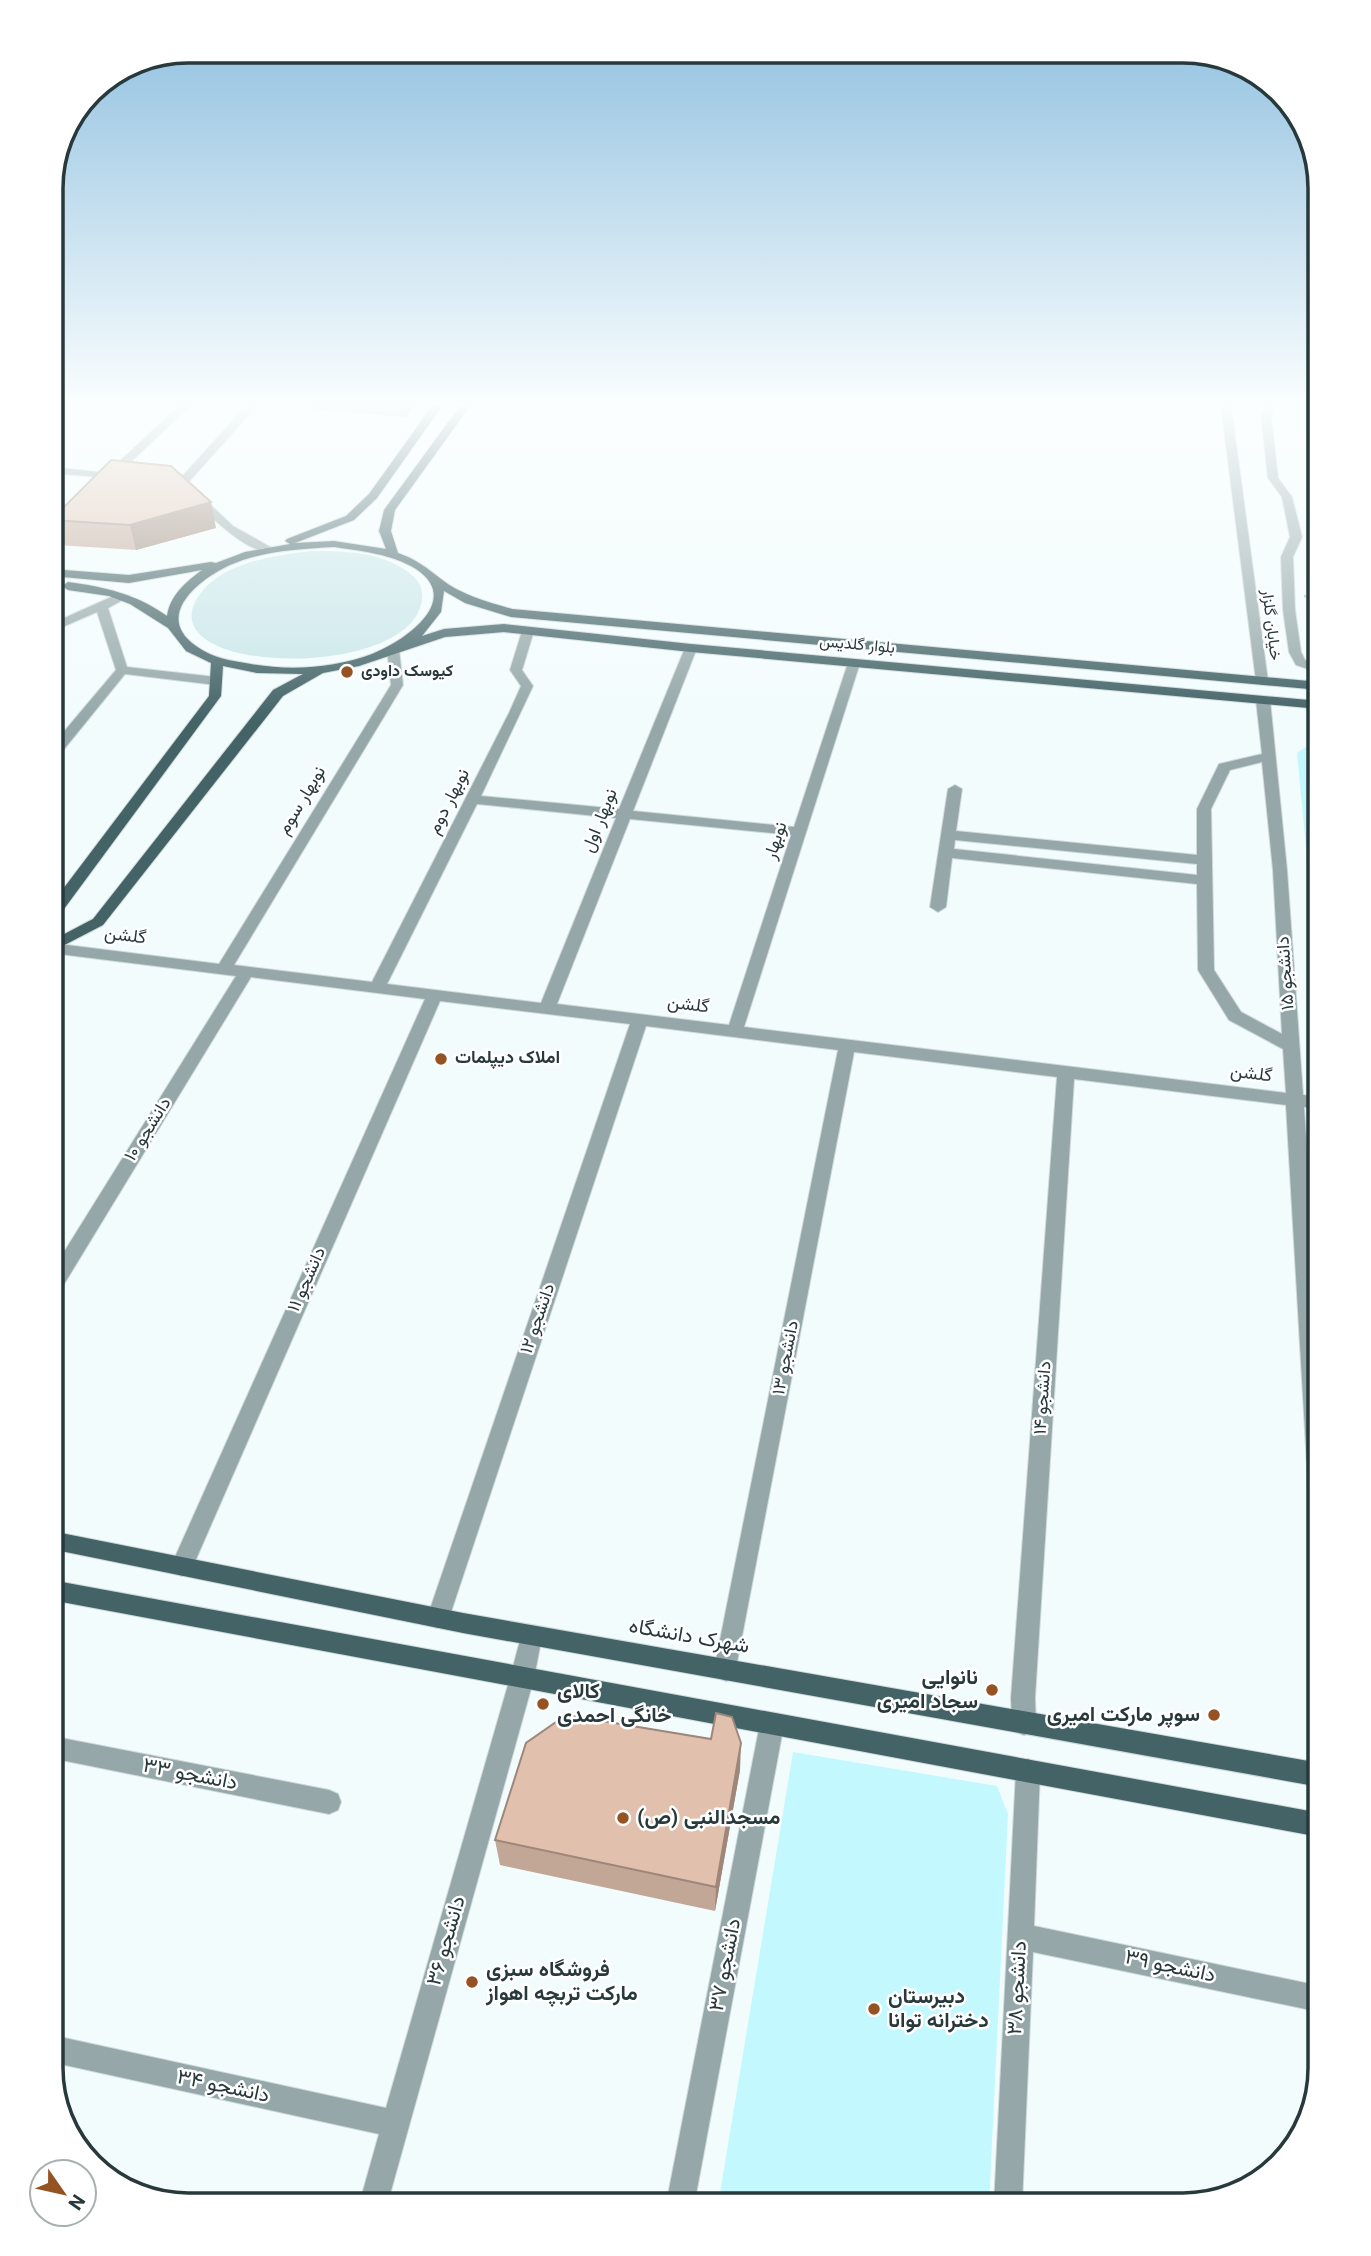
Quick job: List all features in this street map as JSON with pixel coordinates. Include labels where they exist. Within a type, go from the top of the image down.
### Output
[{"type":"main road","points":[[63,573],[129,579],[179,572],[268,550],[351,518],[358,511]]},
{"type":"main road","points":[[390,511],[385,531],[393,554]]},
{"type":"main road","name":"بلوار گلدیس","points":[[268,550],[334,544],[366,547],[393,554],[418,565],[434,580],[469,600],[511,612],[1308,685]]},
{"type":"main road","points":[[172,625],[173,607],[185,589],[206,573],[235,560]]},
{"type":"main road","points":[[63,585],[102,589],[138,601],[172,625],[180,639],[195,652],[217,662],[262,670],[325,668],[393,649],[419,633],[435,615],[440,597],[434,580]]},
{"type":"main road","name":"بلوار گلدیس","points":[[393,649],[444,634],[503,628],[691,648],[1308,704]]},
{"type":"main road","points":[[886,666],[892,646]]},
{"type":"main road","points":[[63,900],[215,696],[217,662]]},
{"type":"main road","name":"گلشن","points":[[63,942],[97,922],[278,693],[325,668]]},
{"type":"main road","points":[[1262,681],[1263,700]]},
{"type":"main road","name":"شهرک دانشگاه","points":[[63,1541],[531,1636],[1308,1773]]},
{"type":"main road","points":[[63,1592],[1308,1823]]},
{"type":"street","points":[[209,511],[229,528],[268,550]]},
{"type":"street","name":"خیابان گلزار","points":[[1240,511],[1262,681]]},
{"type":"street","points":[[1290,511],[1296,537],[1287,557],[1291,632],[1300,662],[1308,665]]},
{"type":"street","points":[[63,623],[124,596]]},
{"type":"street","points":[[101,606],[122,670]]},
{"type":"street","name":"نوبهار دوم","points":[[377,987],[474,799],[527,686],[516,670],[528,631]]},
{"type":"street","name":"نوبهار اول","points":[[547,1008],[691,648]]},
{"type":"street","name":"نوبهار سوم","points":[[224,969],[397,685],[393,649]]},
{"type":"street","name":"نوبهار","points":[[735,1031],[854,663]]},
{"type":"street","points":[[122,670],[216,681]]},
{"type":"street","points":[[63,741],[122,670]]},
{"type":"street","name":"دانشجو ۱۵","points":[[1263,700],[1280,870],[1308,1307]]},
{"type":"street","points":[[1269,756],[1224,767],[1203,809],[1206,970],[1235,1016],[1291,1046]]},
{"type":"street","points":[[938,907],[955,789]]},
{"type":"street","points":[[474,799],[800,832]]},
{"type":"street","points":[[948,835],[1204,860]]},
{"type":"street","points":[[946,853],[1205,880]]},
{"type":"street","name":"گلشن","points":[[63,949],[1308,1102]]},
{"type":"street","name":"دانشجو ۱۰","points":[[63,1270],[247,971]]},
{"type":"street","name":"دانشجو ۱۱","points":[[182,1566],[435,995]]},
{"type":"street","name":"دانشجو ۱۲","points":[[438,1618],[640,1020]]},
{"type":"street","name":"دانشجو ۱۳","points":[[726,1671],[848,1045]]},
{"type":"street","name":"دانشجو ۱۴","points":[[1024,1724],[1024,1685],[1066,1072]]},
{"type":"street","name":"دانشجو ۳۶","points":[[376,2193],[522,1678],[531,1636]]},
{"type":"street","name":"دانشجو ۳۷","points":[[682,2193],[772,1724]]},
{"type":"street","name":"دانشجو ۳۳","points":[[63,1749],[329,1802]]},
{"type":"street","name":"دانشجو ۳۸","points":[[1009,2193],[1028,1771]]},
{"type":"street","name":"دانشجو ۳۹","points":[[1020,1936],[1308,1996]]},
{"type":"street","name":"دانشجو ۳۴","points":[[63,2052],[395,2124]]},
{"type":"shaded area","points":[[312,551],[366,554],[391,562],[418,582],[422,594],[421,605],[403,630],[370,647],[327,656],[281,658],[239,653],[207,640],[192,621],[200,594],[222,574],[251,562]]},
{"type":"shaded area","points":[[1308,745],[1308,869],[1297,753]]},
{"type":"shaded area","name":"دبیرستان دخترانه توانا","points":[[793,1752],[997,1786],[1008,1814],[990,2193],[720,2193]]},
{"type":"building","points":[[63,511],[178,511],[130,525],[63,521]]},
{"type":"building","name":"مسجدالنبی (ص)","points":[[716,1713],[732,1717],[741,1743],[716,1887],[495,1840],[526,1743],[566,1715],[711,1739]]},
{"type":"place","name":"کیوسک داودی","points":[[347,672]]},
{"type":"place","name":"املاک دیپلمات","points":[[441,1059]]},
{"type":"place","name":"نانوایی سجاد امیری","points":[[992,1690]]},
{"type":"place","name":"کالای خانگی احمدی","points":[[543,1704]]},
{"type":"place","name":"سوپر مارکت امیری","points":[[1214,1715]]},
{"type":"place","name":"مسجدالنبی (ص)","points":[[623,1818]]},
{"type":"place","name":"فروشگاه سبزی مارکت تربچه اهواز","points":[[472,1982]]},
{"type":"place","name":"دبیرستان دخترانه توانا","points":[[874,2009]]}]
